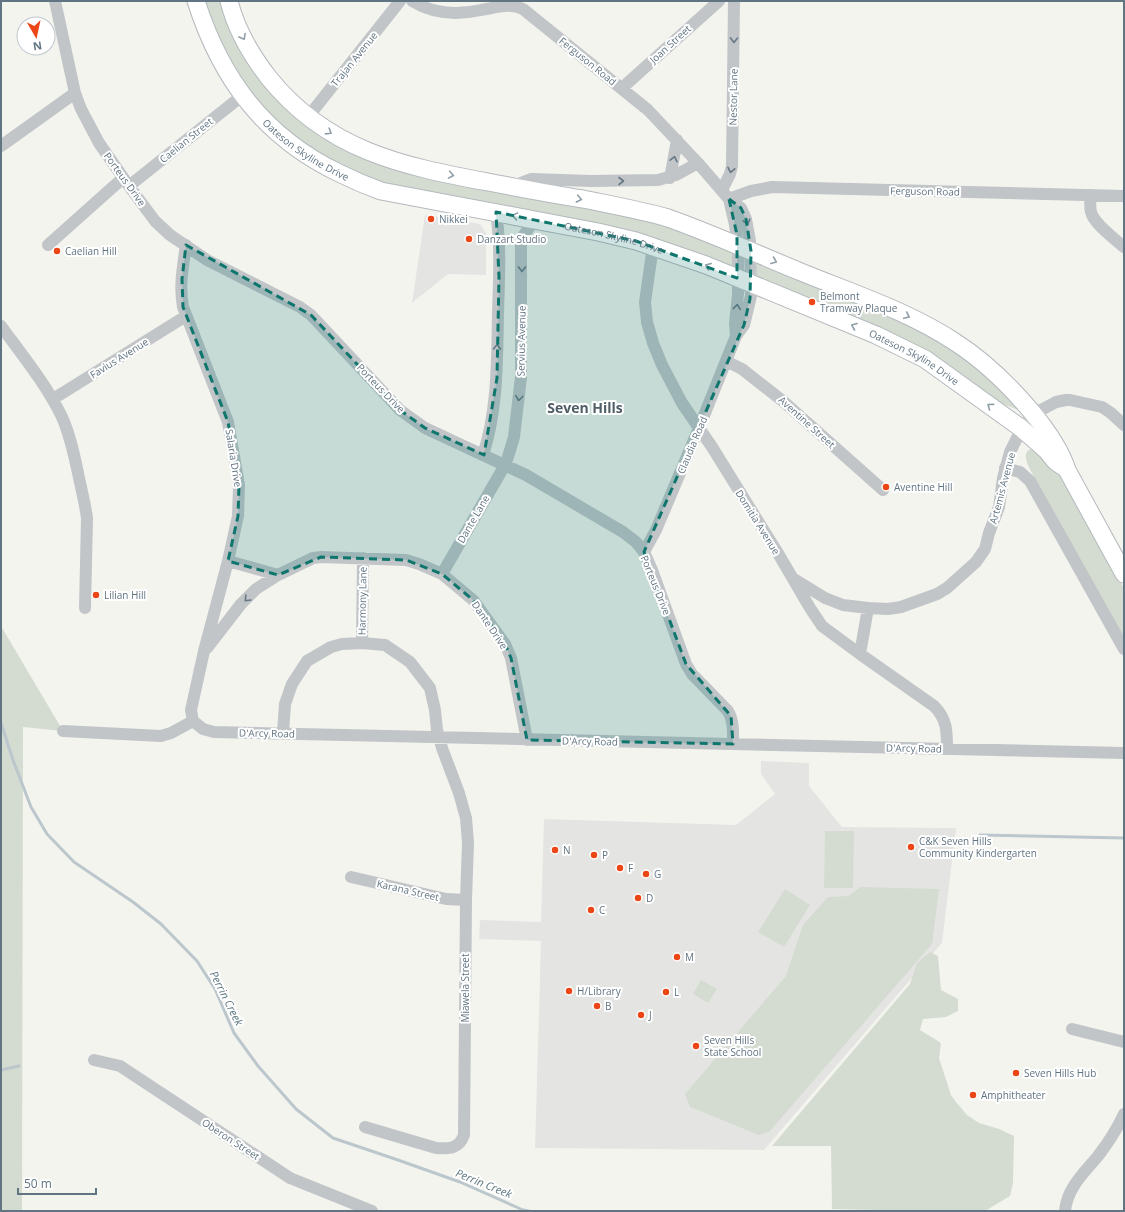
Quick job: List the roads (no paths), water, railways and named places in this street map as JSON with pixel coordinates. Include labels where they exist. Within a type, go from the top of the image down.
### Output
[{"type":"main road","name":"Oateson Skyline Drive","points":[[196,1],[208,35],[218,56],[226,71],[243,95],[259,116],[276,132],[313,160],[381,191],[598,232],[653,246],[744,280],[876,335],[920,356],[1021,428],[1055,461],[1067,470]]},
{"type":"main road","name":"Oateson Skyline Drive","points":[[229,1],[240,32],[257,62],[287,98],[325,130],[341,140],[390,160],[438,173],[626,208],[654,214],[685,224],[907,316],[955,342],[986,366],[1015,393],[1034,414],[1051,437],[1063,456],[1067,470],[1124,574]]},
{"type":"street","name":"Porteus Drive","points":[[55,1],[75,93],[81,109],[92,131],[126,182],[155,221],[170,235],[207,260],[311,315],[400,410],[425,428],[526,475],[624,532],[636,542],[644,552],[652,570],[686,664],[692,674],[728,711],[731,716],[733,744]]},
{"type":"street","name":"Trajan Avenue","points":[[308,116],[400,1]]},
{"type":"street","name":"Ferguson Road","points":[[412,1],[430,10],[450,13],[470,12],[507,5],[519,7],[531,14],[648,110],[698,163],[725,195],[744,249]]},
{"type":"street","name":"Joan Street","points":[[622,88],[719,1]]},
{"type":"street","name":"Nestor Lane","points":[[725,195],[732,166],[734,1]]},
{"type":"street","points":[[1,146],[75,93]]},
{"type":"street","name":"Caelian Street","points":[[48,245],[126,182],[243,95]]},
{"type":"street","points":[[670,178],[670,169],[675,156],[677,140]]},
{"type":"street","points":[[514,186],[531,179],[650,181],[670,178],[698,163]]},
{"type":"street","name":"Ferguson Road","points":[[725,195],[772,187],[1124,196]]},
{"type":"street","points":[[1091,196],[1090,210],[1093,216],[1124,248]]},
{"type":"street","points":[[483,455],[490,428],[496,378],[499,277],[499,232],[496,212]]},
{"type":"street","name":"Servius Avenue","points":[[505,465],[514,437],[521,376],[522,239],[534,219]]},
{"type":"street","name":"Salaria Drive","points":[[186,245],[181,298],[186,316],[228,422],[239,485],[238,516],[228,561],[204,651],[191,710],[193,721]]},
{"type":"street","name":"Domitia Avenue","points":[[653,246],[645,302],[647,322],[653,343],[662,365],[682,403],[822,626],[934,706],[940,712],[946,726],[947,748]]},
{"type":"street","name":"Claudia Road","points":[[644,552],[656,530],[736,336],[744,325],[750,301],[744,280],[744,249]]},
{"type":"street","name":"Favius Avenue","points":[[53,399],[186,316]]},
{"type":"street","points":[[1,326],[53,399],[63,419],[73,450],[87,518],[85,608]]},
{"type":"street","name":"Aventine Street","points":[[726,361],[742,369],[784,402],[883,490]]},
{"type":"street","name":"Artemis Avenue","points":[[793,579],[825,598],[843,605],[868,608],[888,609],[901,607],[937,594],[947,588],[976,562],[985,549],[999,507],[1006,468],[1012,448],[1021,428],[1034,414],[1056,402],[1070,400],[1102,407],[1112,413],[1124,425]]},
{"type":"street","name":"Dante Lane","points":[[442,574],[505,465]]},
{"type":"street","points":[[1006,468],[1023,474],[1030,481],[1124,649]]},
{"type":"street","name":"Dante Drive","points":[[204,651],[241,604],[256,589],[278,575],[313,558],[406,560],[442,574],[473,600],[505,644],[511,658],[527,740]]},
{"type":"street","name":"Harmony Lane","points":[[362,643],[363,558]]},
{"type":"street","points":[[228,561],[278,575]]},
{"type":"street","points":[[860,654],[868,608]]},
{"type":"street","name":"Miawela Street","points":[[283,733],[285,704],[292,684],[307,661],[331,647],[342,644],[362,643],[385,645],[410,662],[430,688],[439,737],[445,758],[459,793],[466,818],[468,843],[466,900],[464,1129],[462,1141],[448,1149],[436,1148],[365,1127]]},
{"type":"street","points":[[63,732],[161,736],[171,733],[193,721]]},
{"type":"street","name":"D'Arcy Road","points":[[193,721],[203,729],[214,732],[1124,753]]},
{"type":"street","name":"Karana Street","points":[[351,877],[446,899],[466,900]]},
{"type":"street","points":[[1072,1029],[1124,1042]]},
{"type":"street","name":"Oberon Street","points":[[94,1060],[120,1066],[290,1178],[372,1211]]},
{"type":"street","points":[[1065,1211],[1066,1204],[1075,1184],[1099,1155],[1118,1128],[1124,1114]]},
{"type":"waterway","name":"Perrin Creek","points":[[1,723],[31,807],[47,834],[74,862],[133,902],[161,924],[197,961],[215,989],[234,1033],[258,1066],[296,1109],[333,1138],[460,1182],[523,1210],[529,1211]]},
{"type":"waterway","points":[[980,835],[1124,838]]},
{"type":"waterway","points":[[1,1070],[19,1066]]},
{"type":"place","name":"Nikkei","points":[[431,219]]},
{"type":"place","name":"Danzart Studio","points":[[469,239]]},
{"type":"place","name":"Caelian Hill","points":[[57,251]]},
{"type":"place","name":"Belmont Tramway Plaque","points":[[812,302]]},
{"type":"place","name":"Aventine Hill","points":[[886,487]]},
{"type":"place","name":"Lilian Hill","points":[[96,595]]},
{"type":"place","name":"C&K Seven Hills Community Kindergarten","points":[[911,847]]},
{"type":"place","name":"N","points":[[555,850]]},
{"type":"place","name":"P","points":[[594,855]]},
{"type":"place","name":"F","points":[[620,868]]},
{"type":"place","name":"G","points":[[646,874]]},
{"type":"place","name":"D","points":[[638,898]]},
{"type":"place","name":"C","points":[[591,910]]},
{"type":"place","name":"M","points":[[677,957]]},
{"type":"place","name":"H/Library","points":[[569,991]]},
{"type":"place","name":"L","points":[[666,992]]},
{"type":"place","name":"B","points":[[597,1006]]},
{"type":"place","name":"J","points":[[641,1015]]},
{"type":"place","name":"Seven Hills State School","points":[[696,1046]]},
{"type":"place","name":"Seven Hills Hub","points":[[1016,1073]]},
{"type":"place","name":"Amphitheater","points":[[973,1095]]},
{"type":"district","name":"Seven Hills","points":[[585,407]]}]
